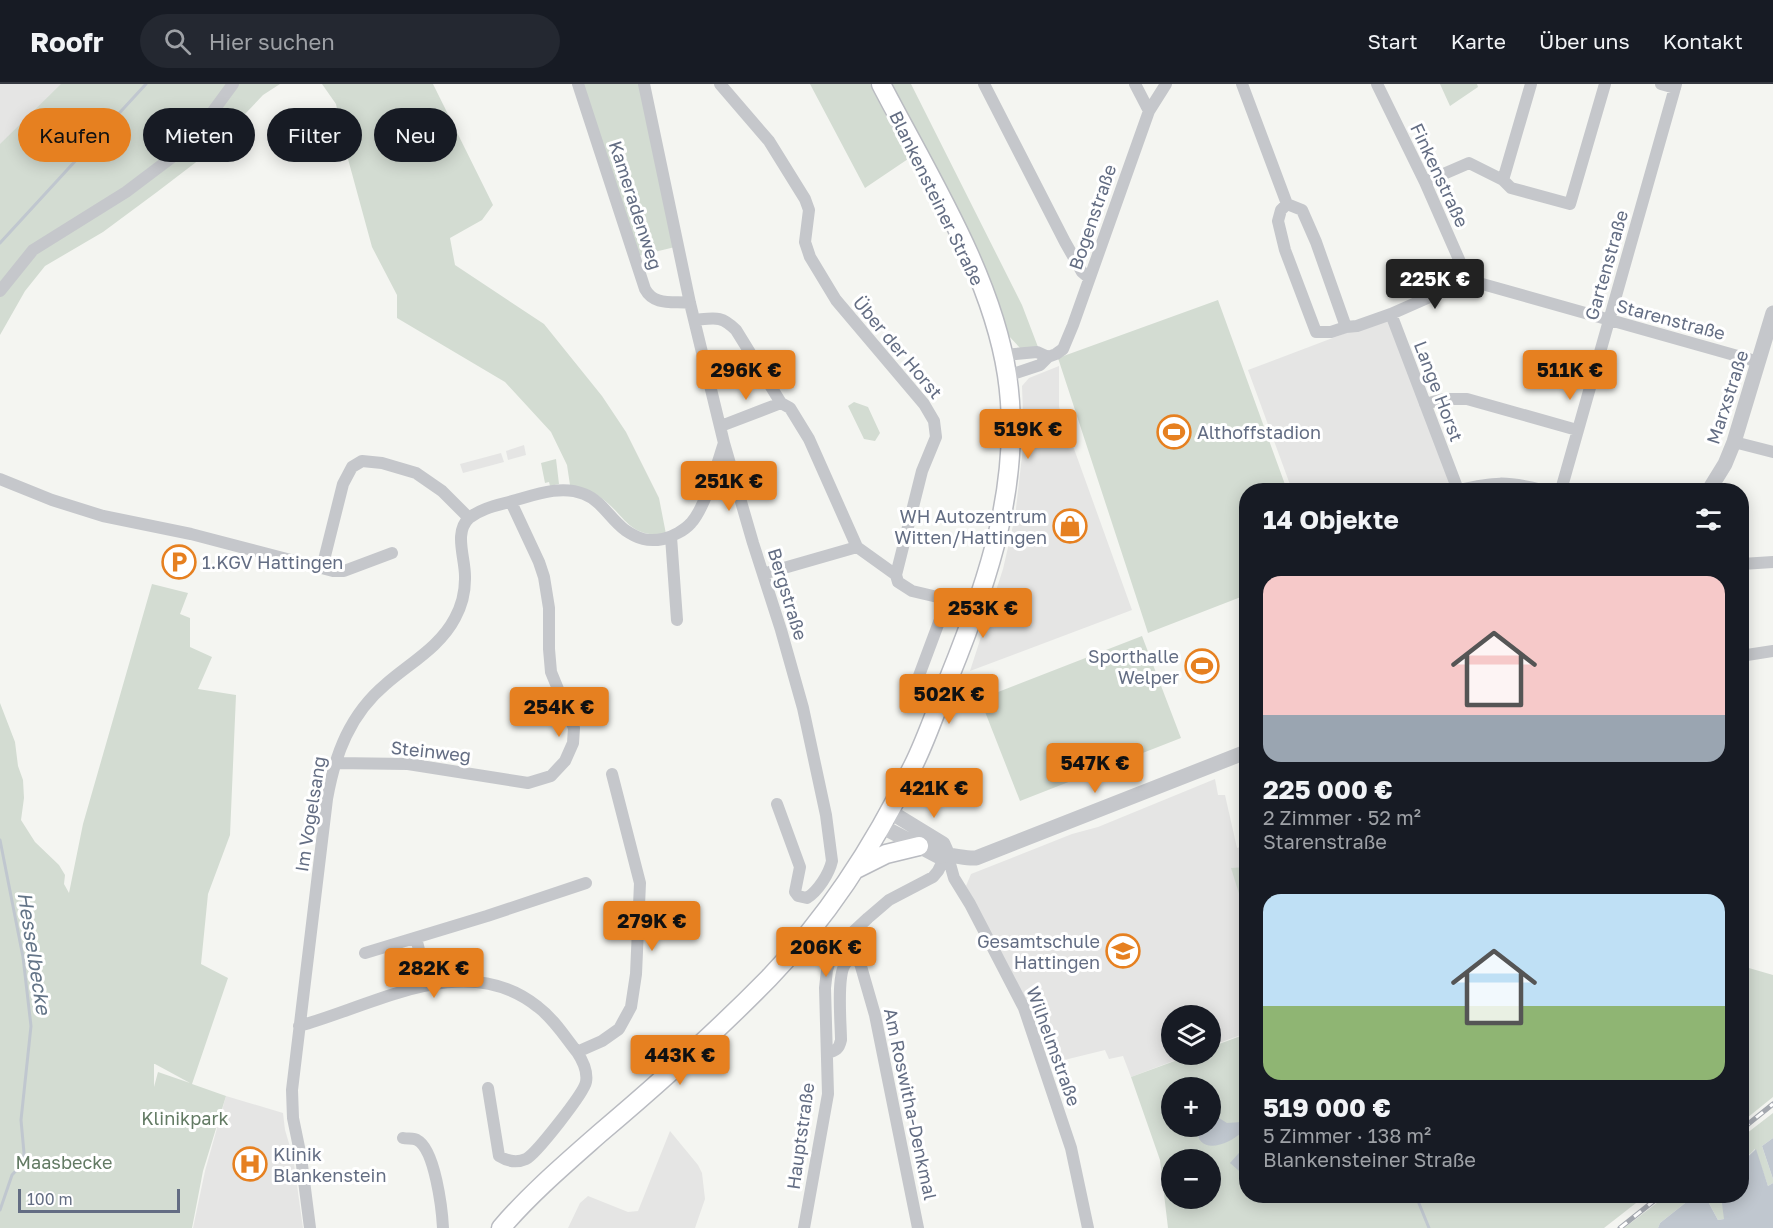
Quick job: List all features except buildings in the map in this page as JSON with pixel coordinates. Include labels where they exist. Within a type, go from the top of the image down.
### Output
[{"type":"main road","name":"Blankensteiner Straße","points":[[501,1228],[576,1154],[735,1012],[799,945],[825,914],[856,869],[915,763],[976,606],[1000,527],[1006,491],[1012,426],[1007,376],[992,317],[978,278],[951,218],[880,84]]},
{"type":"main road","points":[[856,869],[886,854],[919,846]]},
{"type":"street","points":[[0,291],[33,250],[126,192],[171,158],[200,129],[233,84]]},
{"type":"street","name":"Kameradenweg","points":[[578,84],[648,295],[656,301],[690,303]]},
{"type":"street","name":"Bergstraße","points":[[644,84],[690,303],[724,442],[803,708],[830,840],[831,866],[815,892],[807,898],[798,896],[795,892],[800,867],[777,804]]},
{"type":"street","name":"Über der Horst","points":[[720,84],[769,141],[804,199],[809,210],[805,242],[813,263],[836,300],[924,404],[934,421],[936,431],[934,444],[922,471],[896,575]]},
{"type":"street","points":[[984,84],[1065,242],[1082,272],[1089,278]]},
{"type":"street","points":[[1135,84],[1149,111]]},
{"type":"street","name":"Bogenstraße","points":[[1007,376],[1040,365],[1048,357],[1063,349],[1149,111],[1166,84]]},
{"type":"street","points":[[1242,84],[1287,204],[1302,210],[1317,242],[1346,327]]},
{"type":"street","name":"Finkenstraße","points":[[1377,84],[1425,182],[1468,280]]},
{"type":"street","points":[[1503,180],[1531,84]]},
{"type":"street","points":[[1425,182],[1469,163],[1503,180],[1511,188],[1570,204],[1605,84]]},
{"type":"street","points":[[1661,84],[1676,86]]},
{"type":"street","name":"Gartenstraße","points":[[1562,483],[1676,86]]},
{"type":"street","points":[[1287,204],[1281,210],[1278,221],[1285,249],[1316,332],[1331,332],[1357,326],[1391,314],[1468,280]]},
{"type":"street","name":"Starenstraße","points":[[1468,280],[1759,362]]},
{"type":"street","name":"Marxstraße","points":[[1713,483],[1725,464],[1734,442],[1773,313]]},
{"type":"street","name":"Lange Horst","points":[[1391,314],[1455,483]]},
{"type":"street","points":[[694,320],[719,317],[736,330],[781,403],[790,408],[809,439],[857,547],[896,575],[898,582],[912,591],[976,606]]},
{"type":"street","points":[[1003,355],[1037,352],[1048,357]]},
{"type":"street","points":[[1425,404],[1444,399],[1467,399],[1577,430]]},
{"type":"street","points":[[721,426],[781,403]]},
{"type":"street","points":[[322,568],[343,484],[352,467],[362,461],[382,463],[416,473],[442,491],[469,518],[485,509],[538,494],[574,491],[592,498],[622,528],[647,542],[671,537],[691,524],[700,509],[724,442]]},
{"type":"street","points":[[1734,442],[1773,452]]},
{"type":"street","points":[[0,479],[52,500],[103,516],[191,534],[322,568],[344,571],[392,553]]},
{"type":"street","points":[[1492,483],[1508,483]]},
{"type":"street","name":"Steinweg","points":[[334,762],[408,764],[528,783],[551,776],[565,761],[573,743],[574,728],[551,672],[549,608],[544,577],[511,502]]},
{"type":"street","name":"Im Vogelsang","points":[[310,1228],[302,1157],[292,1108],[294,1073],[327,799],[334,762],[357,716],[384,685],[435,644],[454,620],[463,598],[466,577],[461,531],[469,518]]},
{"type":"street","points":[[671,537],[677,620]]},
{"type":"street","points":[[763,574],[857,547]]},
{"type":"street","points":[[1749,564],[1773,562]]},
{"type":"street","points":[[941,697],[914,689],[948,598]]},
{"type":"street","points":[[1749,655],[1773,651]]},
{"type":"street","points":[[885,819],[919,846],[938,856],[947,854],[962,858],[976,858],[1239,755]]},
{"type":"street","points":[[577,1052],[602,1041],[619,1029],[631,1006],[636,974],[640,883],[612,774]]},
{"type":"street","points":[[885,819],[943,844],[947,854]]},
{"type":"street","name":"Hauptstraße","points":[[804,1228],[828,1095],[827,970],[834,952],[846,937],[889,900],[933,877],[947,854]]},
{"type":"street","name":"Wilhelmstraße","points":[[947,854],[954,878],[1024,1008],[1071,1148],[1088,1228]]},
{"type":"street","points":[[365,953],[586,883]]},
{"type":"street","points":[[416,938],[428,985]]},
{"type":"street","name":"Am Roswitha-Denkmal","points":[[827,1053],[836,1051],[839,1047],[841,1040],[841,976],[848,960],[855,958],[860,963],[875,1015],[918,1228]]},
{"type":"street","points":[[300,1026],[428,985],[465,980],[507,989],[537,1006],[577,1052],[583,1060],[586,1073],[584,1090],[540,1147],[525,1160],[509,1161],[499,1156],[488,1088]]},
{"type":"street","points":[[403,1138],[417,1140],[426,1148],[441,1198],[443,1228]]},
{"type":"shaded area","points":[[0,84],[73,84],[44,108],[18,108],[18,130],[0,145]]},
{"type":"shaded area","points":[[1388,317],[1449,483],[1289,483],[1248,370]]},
{"type":"shaded area","points":[[1059,366],[1059,407],[1132,610],[970,671],[1003,569],[1015,517],[1024,439],[1022,386],[1029,378]]},
{"type":"shaded area","points":[[524,445],[526,455],[508,460],[506,451]]},
{"type":"shaded area","points":[[501,453],[504,462],[463,473],[460,464]]},
{"type":"shaded area","name":"Gesamtschule Hattingen","points":[[1215,779],[1218,795],[1225,795],[1237,848],[1239,847],[1239,1036],[1221,1042],[1221,1005],[1161,1005],[1163,1065],[1131,1077],[1123,1056],[1109,1059],[1105,1050],[1052,1063],[1035,1018],[966,886],[971,874],[1072,834],[1098,827]]},
{"type":"shaded area","name":"Klinik Blankenstein","points":[[226,1096],[283,1113],[285,1130],[293,1157],[303,1228],[193,1228],[205,1171]]},
{"type":"shaded area","points":[[1221,1119],[1227,1123],[1239,1122],[1239,1134],[1229,1141],[1214,1146],[1202,1142],[1199,1137],[1221,1137]]},
{"type":"shaded area","points":[[670,1131],[702,1173],[705,1199],[695,1228],[568,1228],[580,1203],[588,1196],[628,1212],[638,1211]]},
{"type":"shaded area","points":[[1773,1138],[1773,1179],[1762,1146]]},
{"type":"shaded area","points":[[1756,1149],[1768,1186],[1773,1183],[1773,1228],[1658,1228],[1660,1223],[1685,1203],[1709,1203],[1718,1220],[1724,1219],[1722,1203],[1749,1203],[1749,1156]]},
{"type":"shaded area","points":[[1239,1153],[1239,1171],[1230,1163]]},
{"type":"green space","points":[[61,84],[280,84],[263,95],[251,108],[143,108],[143,162],[196,162],[103,232],[45,266],[25,291],[0,335],[0,144],[18,126],[18,162],[131,162],[131,108],[37,108]]},
{"type":"green space","points":[[322,84],[433,84],[445,108],[374,108],[374,162],[457,162],[457,132],[493,205],[482,220],[450,238],[455,265],[544,324],[602,396],[626,432],[659,498],[666,534],[653,534],[635,529],[600,497],[570,485],[567,465],[551,432],[505,382],[397,318],[397,295],[372,247],[349,162],[362,162],[362,108],[337,108]]},
{"type":"green space","points":[[582,84],[641,84],[675,247],[638,256]]},
{"type":"green space","points":[[810,84],[870,84],[908,159],[865,188]]},
{"type":"green space","points":[[890,84],[911,84],[1022,305],[1038,347],[1020,348],[1007,334]]},
{"type":"green space","points":[[1440,84],[1477,84],[1478,87],[1450,106]]},
{"type":"green space","name":"Althoffstadion","points":[[1218,300],[1284,483],[1239,483],[1239,598],[1148,633],[1058,358]]},
{"type":"green space","points":[[854,402],[868,407],[880,433],[875,441],[864,439],[848,406]]},
{"type":"green space","points":[[556,459],[559,484],[550,486],[549,482],[545,483],[541,463]]},
{"type":"green space","name":"Klinikpark","points":[[152,584],[188,593],[180,614],[190,618],[190,647],[212,657],[198,689],[236,695],[230,835],[208,894],[201,964],[228,978],[192,1084],[226,1096],[203,1171],[192,1228],[0,1228],[0,703],[15,742],[18,766],[23,780],[24,798],[21,820],[35,842],[59,865],[65,875],[64,884],[69,893],[83,824]],"holes":[[[155,1064],[190,1083],[158,1072],[154,1087]]]},
{"type":"green space","points":[[1142,636],[1181,738],[1020,801],[980,699]]},
{"type":"green space","points":[[1239,867],[1239,894],[1231,868]]},
{"type":"green space","points":[[1749,968],[1773,975],[1773,1097],[1749,1116]]},
{"type":"green space","points":[[1239,1037],[1239,1203],[1636,1203],[1604,1228],[1168,1228],[1166,1209],[1221,1209],[1221,1149],[1161,1149],[1161,1168],[1131,1077],[1164,1065],[1221,1065],[1221,1043]]},
{"type":"green space","points":[[1773,1113],[1773,1138],[1762,1146],[1773,1179],[1773,1183],[1768,1186],[1755,1149],[1749,1155],[1749,1132]]},
{"type":"green space","points":[[1657,1203],[1685,1203],[1660,1223],[1658,1228],[1624,1228]]},
{"type":"green space","points":[[1709,1203],[1722,1203],[1725,1219],[1718,1220]]},
{"type":"waterway","name":"Maasbecke","points":[[0,243],[146,84]]},
{"type":"waterway","name":"Hesselbecke","points":[[0,840],[23,957],[31,1026],[21,1120],[23,1163],[12,1175],[0,1210]]},
{"type":"waterway","points":[[1419,1203],[1429,1228]]},
{"type":"railway","points":[[1749,1123],[1773,1104]]},
{"type":"railway","points":[[1620,1228],[1651,1203]]},
{"type":"place","name":"Althoffstadion","points":[[1174,432]]},
{"type":"place","name":"WH Autozentrum Witten/Hattingen","points":[[1070,526]]},
{"type":"place","name":"1.KGV Hattingen","points":[[179,562]]},
{"type":"place","name":"Sporthalle Welper","points":[[1202,666]]},
{"type":"place","name":"Gesamtschule Hattingen","points":[[1123,951]]},
{"type":"place","name":"Klinik Blankenstein","points":[[250,1164]]}]
